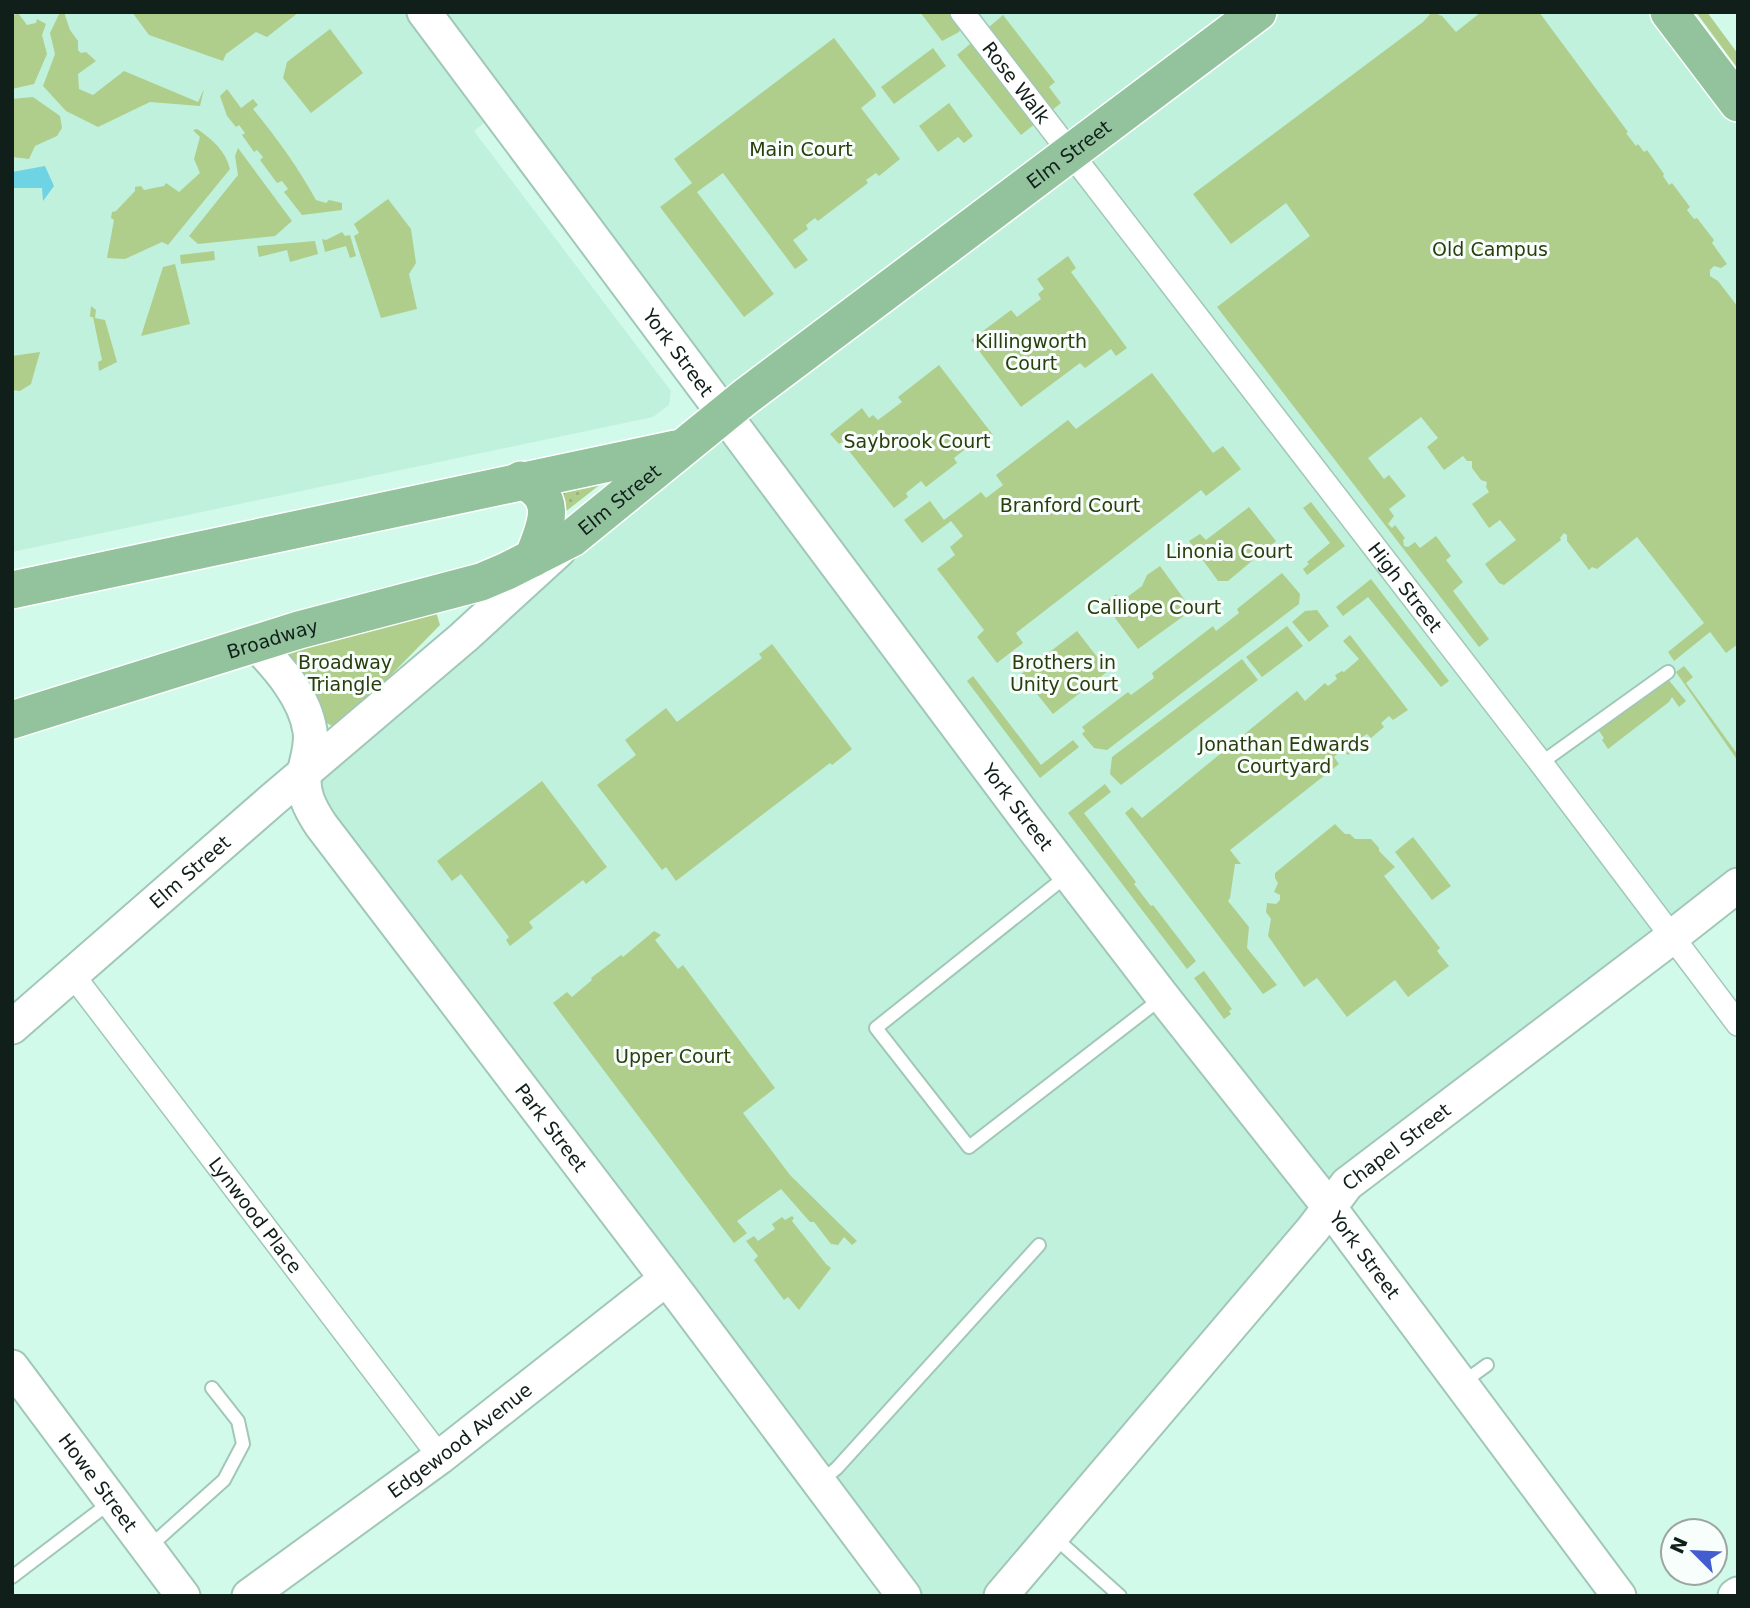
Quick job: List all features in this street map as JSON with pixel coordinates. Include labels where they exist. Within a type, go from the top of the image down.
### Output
[{"type":"main road","name":"York Street","points":[[424,12],[1069,874],[1331,1208],[1619,1596]]},
{"type":"main road","name":"Elm Street","points":[[12,1027],[304,772],[491,614],[572,538],[681,448],[1258,12]]},
{"type":"main road","points":[[1669,12],[1738,103]]},
{"type":"main road","points":[[12,590],[681,448]]},
{"type":"main road","points":[[522,480],[541,491],[547,506],[547,518],[533,558]]},
{"type":"main road","name":"Broadway","points":[[12,720],[255,643],[481,582],[572,538]]},
{"type":"main road","name":"Park Street","points":[[255,643],[288,682],[304,712],[310,730],[304,788],[309,807],[321,825],[904,1596]]},
{"type":"main road","name":"Chapel Street","points":[[1001,1596],[1331,1208],[1347,1184],[1738,884]]},
{"type":"main road","name":"Edgewood Avenue","points":[[248,1596],[440,1457],[666,1279]]},
{"type":"main road","name":"Howe Street","points":[[12,1367],[183,1596]]},
{"type":"street","name":"Rose Walk","points":[[962,12],[1072,154]]},
{"type":"street","name":"High Street","points":[[1072,154],[1541,763],[1738,1024]]},
{"type":"street","name":"Lynwood Place","points":[[72,974],[440,1457]]},
{"type":"lane","points":[[1541,763],[1668,672]]},
{"type":"lane","points":[[1069,874],[876,1028],[969,1147],[1163,997]]},
{"type":"lane","points":[[819,1483],[837,1468],[1039,1245]]},
{"type":"lane","points":[[1460,1385],[1487,1365]]},
{"type":"lane","points":[[147,1548],[224,1480],[243,1444],[238,1421],[212,1388]]},
{"type":"lane","points":[[12,1577],[113,1501]]},
{"type":"lane","points":[[1052,1536],[1120,1596]]},
{"type":"shaded area","points":[[12,12],[1669,12],[1738,103],[1738,885],[1347,1184],[1001,1596],[904,1596],[304,788],[724,414],[497,112],[474,131],[671,391],[669,405],[653,417],[12,552]]},
{"type":"green space","points":[[60,12],[64,12],[70,30],[78,41],[78,50],[81,53],[86,52],[96,61],[78,74],[79,89],[93,95],[124,71],[198,102],[204,89],[200,106],[150,102],[98,127],[66,111],[43,86],[55,54],[50,33]]},
{"type":"green space","points":[[132,12],[299,12],[267,37],[256,32],[226,54],[223,61],[149,35]]},
{"type":"green space","points":[[920,12],[950,12],[961,27],[959,32],[942,41]]},
{"type":"green space","name":"Old Campus","points":[[1432,12],[1442,16],[1456,32],[1481,12],[1539,12],[1636,146],[1638,144],[1644,152],[1647,150],[1669,185],[1672,183],[1690,207],[1687,210],[1714,240],[1712,243],[1727,264],[1721,268],[1714,266],[1710,270],[1710,276],[1718,281],[1738,307],[1738,644],[1726,653],[1710,632],[1674,661],[1668,652],[1704,623],[1637,537],[1597,569],[1592,567],[1589,570],[1564,533],[1561,540],[1504,585],[1499,583],[1485,564],[1516,540],[1500,520],[1489,528],[1472,504],[1489,492],[1487,482],[1481,480],[1472,468],[1472,461],[1467,461],[1463,456],[1444,470],[1427,447],[1438,438],[1421,417],[1368,458],[1384,479],[1389,475],[1406,496],[1389,509],[1394,516],[1388,524],[1392,528],[1395,525],[1405,538],[1404,546],[1408,547],[1415,542],[1420,548],[1436,536],[1451,556],[1446,560],[1463,582],[1453,591],[1489,639],[1479,647],[1217,307],[1310,236],[1286,203],[1231,244],[1193,194],[1423,22]]},
{"type":"green space","points":[[1696,12],[1707,12],[1738,54],[1738,69]]},
{"type":"green space","points":[[18,13],[27,25],[36,23],[37,19],[46,24],[42,35],[47,54],[34,84],[12,89],[12,16]]},
{"type":"green space","points":[[1003,15],[1055,82],[1049,87],[1061,103],[1051,111],[990,30],[989,27]]},
{"type":"green space","points":[[330,29],[363,73],[311,113],[283,78],[287,62]]},
{"type":"green space","name":"Main Court","points":[[834,38],[875,92],[876,96],[861,108],[900,159],[879,176],[876,173],[866,180],[868,183],[818,221],[815,218],[806,225],[808,229],[793,240],[808,260],[795,269],[723,173],[697,192],[774,294],[744,317],[660,207],[692,183],[674,159]]},
{"type":"green space","points":[[970,44],[976,45],[1002,83],[1036,123],[1021,135],[957,55]]},
{"type":"green space","points":[[933,48],[946,66],[894,104],[881,87]]},
{"type":"green space","points":[[227,89],[241,108],[253,99],[258,105],[253,109],[302,176],[316,200],[342,203],[342,210],[302,215],[284,192],[288,189],[282,181],[277,183],[260,160],[263,157],[257,150],[254,152],[242,135],[245,133],[239,125],[236,127],[227,116],[220,96]]},
{"type":"green space","points":[[33,97],[60,116],[62,128],[57,136],[35,146],[29,159],[12,157],[12,99]]},
{"type":"green space","points":[[949,103],[973,136],[964,143],[958,137],[938,152],[919,126]]},
{"type":"green space","points":[[197,129],[218,146],[230,169],[168,245],[162,242],[125,259],[107,258],[114,220],[111,218],[112,212],[135,191],[135,187],[141,186],[144,190],[164,186],[166,183],[179,192],[200,173],[194,159],[200,137],[193,130]]},
{"type":"green space","points":[[238,148],[292,221],[275,236],[198,244],[189,236],[238,175],[235,156]]},
{"type":"green space","points":[[388,199],[411,229],[416,263],[409,274],[417,309],[381,318],[354,236],[359,233],[354,224]]},
{"type":"green space","points":[[342,232],[345,236],[350,235],[356,256],[350,258],[346,246],[325,252],[322,239],[326,240]]},
{"type":"green space","points":[[315,241],[318,254],[290,262],[287,250],[259,257],[257,246]]},
{"type":"green space","points":[[214,251],[215,260],[181,264],[180,255]]},
{"type":"green space","name":"Killingworth Court","points":[[1068,256],[1076,268],[1071,272],[1127,348],[1116,356],[1111,349],[1085,368],[1080,363],[1021,407],[971,340],[1011,310],[1017,317],[1041,299],[1038,294],[1044,289],[1037,279]]},
{"type":"green space","points":[[175,264],[190,324],[141,336],[163,267]]},
{"type":"green space","points":[[91,306],[96,310],[95,318],[105,320],[117,362],[99,371],[98,362],[102,360],[93,317],[90,317]]},
{"type":"green space","points":[[40,352],[31,384],[20,391],[12,390],[12,356]]},
{"type":"green space","name":"Saybrook Court","points":[[939,365],[993,435],[972,452],[968,447],[954,458],[957,463],[926,487],[921,481],[906,493],[908,497],[894,508],[842,442],[839,444],[830,434],[862,408],[869,418],[873,415],[878,420],[902,402],[898,397]]},
{"type":"green space","name":"Branford Court","points":[[1152,373],[1213,453],[1223,446],[1241,469],[1206,496],[1201,490],[1016,633],[1023,643],[997,663],[977,637],[984,630],[937,569],[955,555],[950,547],[963,536],[951,521],[922,543],[904,520],[930,501],[944,520],[981,492],[986,498],[1003,485],[996,475],[1064,423],[1068,420],[1076,429]]},
{"type":"green space","points":[[602,483],[560,516],[553,488]]},
{"type":"green space","points":[[1311,502],[1345,546],[1307,575],[1303,569],[1309,564],[1307,562],[1330,543],[1303,508]]},
{"type":"green space","name":"Linonia Court","points":[[1249,507],[1276,541],[1228,581],[1218,581],[1189,541],[1200,534],[1206,540]]},
{"type":"green space","name":"Calliope Court","points":[[1160,566],[1192,610],[1138,649],[1104,603],[1116,594],[1122,601],[1142,586],[1147,575]]},
{"type":"green space","points":[[1282,573],[1300,594],[1299,604],[1107,750],[1094,748],[1082,734],[1085,731],[1082,727],[1128,692],[1131,695],[1154,678],[1152,673],[1213,626],[1216,631],[1239,613],[1237,609]]},
{"type":"green space","points":[[1371,579],[1449,681],[1441,687],[1368,597],[1343,616],[1336,607]]},
{"type":"green space","points":[[1317,610],[1329,626],[1309,642],[1292,622],[1305,611]]},
{"type":"green space","name":"Broadway Triangle","points":[[436,612],[440,625],[342,725],[334,727],[325,722],[310,685],[286,652]]},
{"type":"green space","points":[[1287,626],[1303,646],[1262,677],[1246,657]]},
{"type":"green space","name":"Brothers in Unity Court","points":[[1077,631],[1108,671],[1053,714],[1021,674]]},
{"type":"green space","name":"Jonathan Edwards Courtyard","points":[[1350,635],[1408,710],[1393,720],[1389,716],[1381,723],[1384,727],[1371,738],[1367,734],[1358,740],[1361,745],[1348,755],[1342,750],[1334,757],[1339,764],[1230,850],[1241,864],[1235,864],[1228,901],[1249,927],[1247,948],[1277,985],[1263,994],[1125,813],[1132,807],[1142,818],[1297,691],[1305,701],[1325,683],[1328,686],[1337,679],[1335,675],[1344,672],[1359,659],[1343,641]]},
{"type":"green space","points":[[772,644],[852,749],[676,881],[666,867],[662,870],[597,785],[636,755],[625,740],[666,708],[677,722],[762,658],[759,654]]},
{"type":"green space","points":[[1242,659],[1258,680],[1121,785],[1110,774],[1112,757]]},
{"type":"green space","points":[[1684,666],[1693,677],[1686,683],[1738,755],[1738,761],[1676,672]]},
{"type":"green space","points":[[973,676],[1041,765],[1073,740],[1079,747],[1040,778],[967,681]]},
{"type":"green space","points":[[1667,678],[1686,701],[1679,707],[1672,697],[1608,749],[1599,731]]},
{"type":"green space","points":[[542,781],[607,867],[586,884],[583,880],[529,922],[533,928],[510,946],[506,940],[509,937],[461,874],[452,881],[437,861]]},
{"type":"green space","points":[[1105,784],[1111,792],[1084,813],[1136,882],[1134,884],[1196,961],[1187,969],[1068,813]]},
{"type":"green space","points":[[1335,824],[1355,839],[1371,839],[1395,867],[1384,876],[1440,948],[1437,951],[1449,966],[1408,997],[1395,980],[1347,1017],[1317,978],[1304,987],[1268,936],[1271,919],[1266,912],[1267,903],[1276,904],[1280,900],[1280,895],[1274,892],[1278,883],[1275,873]]},
{"type":"green space","points":[[1413,837],[1451,886],[1432,900],[1395,852]]},
{"type":"green space","name":"Upper Court","points":[[654,931],[661,935],[655,940],[678,969],[683,965],[775,1088],[743,1113],[790,1175],[857,1241],[852,1245],[844,1237],[838,1245],[831,1244],[814,1222],[810,1222],[781,1189],[737,1221],[747,1233],[734,1243],[553,1003],[567,992],[572,997],[592,980],[591,978],[621,955],[623,957]]},
{"type":"green space","points":[[1204,971],[1232,1009],[1229,1011],[1231,1014],[1224,1019],[1194,978]]},
{"type":"green space","points":[[792,1216],[792,1221],[831,1268],[799,1310],[788,1297],[784,1300],[754,1260],[758,1256],[746,1241],[754,1236],[758,1241],[775,1229],[772,1224],[782,1217],[785,1220]]},
{"type":"water","points":[[45,166],[54,186],[43,201],[42,188],[12,188],[12,172]]}]
